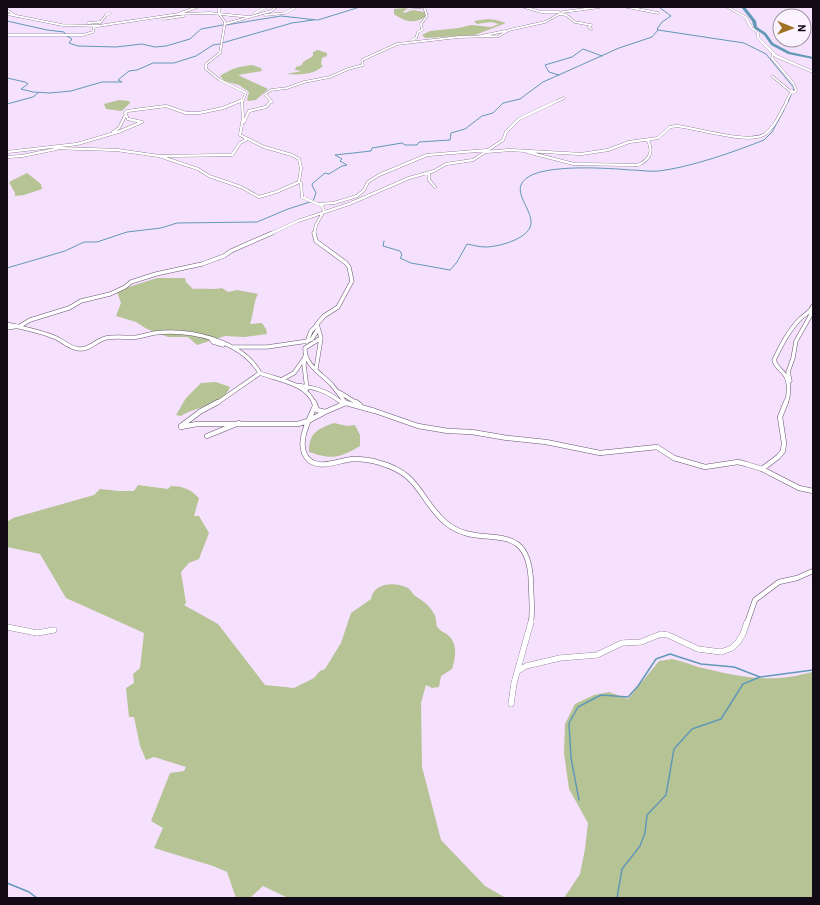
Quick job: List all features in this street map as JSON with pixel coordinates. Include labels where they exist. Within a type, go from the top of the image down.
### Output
[{"type":"street","points":[[178,14],[185,10],[197,7]]},
{"type":"street","points":[[118,132],[125,123],[125,113],[127,111],[164,106],[178,108],[184,112],[195,113],[233,106],[242,100],[246,93],[220,80],[205,67],[210,60],[219,55],[225,25],[219,15],[219,7]]},
{"type":"street","points":[[256,15],[256,13],[266,7],[274,9],[281,14]]},
{"type":"street","points":[[117,24],[198,15],[250,16],[281,14],[296,7]]},
{"type":"street","points":[[408,8],[423,7],[427,16],[421,24],[422,30],[418,32],[414,39],[408,42]]},
{"type":"street","points":[[524,7],[539,13],[563,12],[600,7]]},
{"type":"street","points":[[627,7],[658,13]]},
{"type":"street","points":[[727,7],[748,20],[751,28],[758,33],[758,37],[773,54],[813,72]]},
{"type":"street","points":[[256,15],[274,9]]},
{"type":"street","points":[[7,10],[18,17]]},
{"type":"street","points":[[242,123],[249,111],[266,107],[272,102],[265,94],[271,90],[287,88],[304,82],[330,77],[348,69],[363,65],[362,60],[397,44],[499,36],[509,30],[545,22],[553,16],[563,12]]},
{"type":"street","points":[[69,25],[100,22],[110,13]]},
{"type":"street","points":[[158,19],[163,17],[194,14],[210,13],[219,15]]},
{"type":"street","points":[[7,14],[69,25],[97,26],[178,14],[188,15]]},
{"type":"street","points":[[194,14],[198,15]]},
{"type":"street","points":[[558,14],[567,15],[575,22],[591,25],[589,27],[591,29]]},
{"type":"street","points":[[553,16],[567,15]]},
{"type":"street","points":[[225,25],[250,16]]},
{"type":"street","points":[[100,22],[103,26]]},
{"type":"street","points":[[7,35],[87,34],[93,32],[94,27],[97,26]]},
{"type":"street","points":[[313,202],[334,203],[357,196],[364,190],[368,182],[379,175],[427,155],[521,151],[581,154],[608,150],[624,143],[658,138],[670,128],[677,126],[744,138],[764,135],[775,123],[793,92],[796,90],[772,58],[773,54]]},
{"type":"street","points":[[772,76],[793,92]]},
{"type":"street","points":[[7,328],[20,326],[30,320],[69,308],[81,301],[110,294],[125,287],[131,282],[156,274],[202,264],[224,256],[231,251],[298,221],[349,204],[408,180],[409,178],[429,173],[446,164],[473,160],[503,140],[506,132],[512,128],[519,119],[564,98]]},
{"type":"street","points":[[242,100],[242,123],[240,134],[264,147],[292,155],[299,159],[301,168],[300,182],[302,183],[302,197],[322,206],[324,211],[315,228],[315,238],[322,246],[346,263],[352,281],[338,307],[324,316],[316,333],[308,341],[305,348],[304,358],[308,395]]},
{"type":"street","points":[[7,152],[77,144],[104,137],[142,122],[138,120],[129,120],[126,116]]},
{"type":"street","points":[[104,137],[119,128],[126,116]]},
{"type":"street","points":[[7,157],[72,148],[117,150],[158,156],[182,154],[232,155],[240,143],[245,141],[245,138]]},
{"type":"street","points":[[72,148],[96,139]]},
{"type":"street","points":[[521,151],[543,158],[574,164],[638,165],[646,161],[651,156],[651,147],[648,141],[650,139]]},
{"type":"street","points":[[51,147],[60,149]]},
{"type":"street","points":[[136,153],[159,156],[198,169],[209,176],[241,187],[259,196],[276,192],[300,182]]},
{"type":"street","points":[[429,173],[429,180],[435,187]]},
{"type":"street","points":[[788,385],[785,375],[776,367],[774,360],[783,341],[800,319],[810,312],[813,306]]},
{"type":"street","points":[[762,469],[778,457],[782,451],[784,443],[780,417],[788,399],[788,385],[790,382],[788,372],[793,358],[796,341],[813,312]]},
{"type":"street","points":[[7,324],[20,326],[60,339],[74,348],[88,348],[106,338],[138,336],[155,333],[193,332],[244,353],[255,364],[260,373],[292,385],[308,395],[313,400],[317,410],[324,412]]},
{"type":"street","points":[[316,370],[321,338],[318,327]]},
{"type":"street","points":[[305,348],[321,338]]},
{"type":"street","points":[[231,347],[267,347],[308,341]]},
{"type":"street","points":[[304,358],[335,389],[345,404]]},
{"type":"street","points":[[280,380],[286,379],[290,376],[304,358]]},
{"type":"street","points":[[260,373],[213,406],[201,411],[181,426],[240,423],[298,424],[345,404]]},
{"type":"street","points":[[292,385],[318,388],[334,395],[345,404],[364,408],[418,426],[448,431],[472,432],[507,438],[546,442],[600,453],[657,446],[674,458],[695,465],[705,466],[738,462],[762,469],[799,488],[813,491]]},
{"type":"street","points":[[335,389],[364,408]]},
{"type":"street","points":[[315,406],[308,421],[303,446],[305,454],[309,460],[322,464],[347,460],[364,460],[391,466],[410,478],[422,490],[439,515],[451,526],[468,532],[511,540],[517,543],[528,559],[532,579],[531,592],[533,607],[531,622],[518,671],[514,680],[510,704]]},
{"type":"street","points":[[207,436],[240,423]]},
{"type":"street","points":[[518,671],[526,666],[560,658],[597,655],[622,643],[641,642],[661,634],[668,635],[698,649],[721,652],[732,648],[738,642],[743,634],[756,600],[779,582],[797,578],[813,571]]},
{"type":"street","points":[[7,627],[37,633],[54,630]]},
{"type":"green space","points":[[394,9],[407,9],[403,12],[404,13],[413,10],[425,12],[425,17],[417,21],[410,21],[402,19],[394,14]]},
{"type":"green space","points":[[488,19],[506,23],[475,35],[425,38],[422,35],[430,31],[459,28],[471,25],[491,27],[499,24],[491,22],[477,24],[474,21]]},
{"type":"green space","points":[[318,50],[327,53],[327,56],[322,58],[321,64],[323,66],[319,69],[306,74],[286,74],[302,71],[295,70],[296,67],[302,65],[303,62],[313,56],[313,52]]},
{"type":"green space","points":[[252,65],[261,68],[262,71],[238,75],[268,89],[256,100],[249,101],[247,100],[249,92],[239,85],[224,81],[220,76],[235,68]]},
{"type":"green space","points":[[119,100],[129,101],[130,103],[122,111],[106,109],[104,104]]},
{"type":"green space","points":[[27,173],[41,184],[42,189],[24,195],[15,196],[9,182]]},
{"type":"green space","points":[[157,278],[185,278],[186,282],[193,289],[222,288],[228,292],[237,290],[258,294],[250,324],[262,323],[267,334],[244,337],[225,336],[197,345],[188,337],[168,337],[147,329],[136,322],[116,316],[121,303],[117,292]]},
{"type":"green space","points":[[216,382],[230,387],[222,398],[181,416],[176,415],[186,398],[201,383]]},
{"type":"green space","points":[[334,423],[347,426],[355,425],[360,435],[360,446],[347,453],[330,457],[309,452],[312,436],[323,427]]},
{"type":"green space","points":[[138,485],[168,489],[171,486],[179,487],[193,492],[199,498],[194,516],[199,516],[209,533],[199,559],[189,563],[181,572],[186,603],[184,605],[218,624],[265,685],[294,688],[314,678],[320,671],[325,669],[341,643],[351,613],[371,599],[376,590],[380,587],[391,584],[408,588],[430,608],[435,616],[438,628],[450,637],[453,641],[455,649],[452,669],[441,676],[439,687],[432,688],[426,685],[421,703],[422,767],[441,840],[485,886],[506,898],[288,898],[263,886],[251,897],[236,898],[227,872],[213,866],[154,848],[163,828],[151,821],[170,773],[184,771],[186,767],[154,757],[146,760],[140,746],[134,717],[129,717],[126,688],[134,683],[133,674],[140,668],[144,633],[66,598],[40,554],[7,547],[7,522],[13,518],[94,495],[100,489],[134,491]]},
{"type":"green space","points":[[672,659],[721,672],[760,678],[785,677],[812,672],[813,663],[813,898],[564,898],[580,874],[588,823],[569,789],[564,753],[565,724],[575,704],[594,695],[609,692],[628,699],[659,661]]},
{"type":"waterway","points":[[318,20],[360,7]]},
{"type":"waterway","points":[[658,30],[657,29],[662,22],[671,16],[659,7]]},
{"type":"waterway","points":[[743,7],[754,21],[755,27],[765,34],[772,44],[789,53],[813,58]]},
{"type":"waterway","points":[[226,25],[281,16],[317,20]]},
{"type":"waterway","points":[[222,43],[292,23],[313,20]]},
{"type":"waterway","points":[[7,21],[47,30],[64,32],[65,34]]},
{"type":"waterway","points":[[67,36],[72,39],[69,43],[78,46],[116,47],[142,44],[155,47],[166,46],[190,39],[201,29],[223,25]]},
{"type":"waterway","points":[[602,56],[619,48],[652,37],[658,30]]},
{"type":"waterway","points":[[658,30],[744,43],[766,54],[794,88],[788,102]]},
{"type":"waterway","points":[[7,78],[25,82],[28,84],[21,89],[33,92],[50,93],[71,91],[102,82],[122,82],[118,80],[129,71],[137,70],[153,63],[174,63],[196,56],[213,45],[220,44]]},
{"type":"waterway","points":[[559,75],[549,72],[545,65],[572,57],[583,49],[602,56]]},
{"type":"waterway","points":[[559,75],[602,56]]},
{"type":"waterway","points":[[7,268],[65,251],[84,242],[97,242],[127,232],[161,228],[177,223],[257,222],[288,209],[313,201],[316,193],[312,185],[313,183],[325,173],[329,174],[342,166],[347,165],[340,161],[342,159],[335,155],[371,151],[372,148],[402,143],[405,145],[417,145],[419,142],[450,140],[451,133],[465,129],[482,116],[493,113],[503,103],[520,99],[543,82],[559,75]]},
{"type":"waterway","points":[[7,104],[33,97],[38,93]]},
{"type":"waterway","points":[[384,241],[383,246],[400,251],[402,255],[400,258],[411,263],[450,270],[457,262],[467,244],[491,247],[514,240],[527,232],[531,221],[520,189],[521,184],[534,174],[544,171],[569,168],[656,171],[698,163],[764,140],[772,132],[784,110]]},
{"type":"waterway","points":[[579,800],[571,758],[569,723],[578,707],[601,695],[628,697],[638,686],[656,659],[670,654],[701,664],[734,667],[760,677]]},
{"type":"waterway","points":[[760,677],[813,670]]},
{"type":"waterway","points":[[617,898],[622,869],[640,846],[645,833],[647,815],[666,795],[674,749],[692,729],[721,719],[743,684],[760,677]]},
{"type":"waterway","points":[[7,883],[29,892],[37,898]]}]
